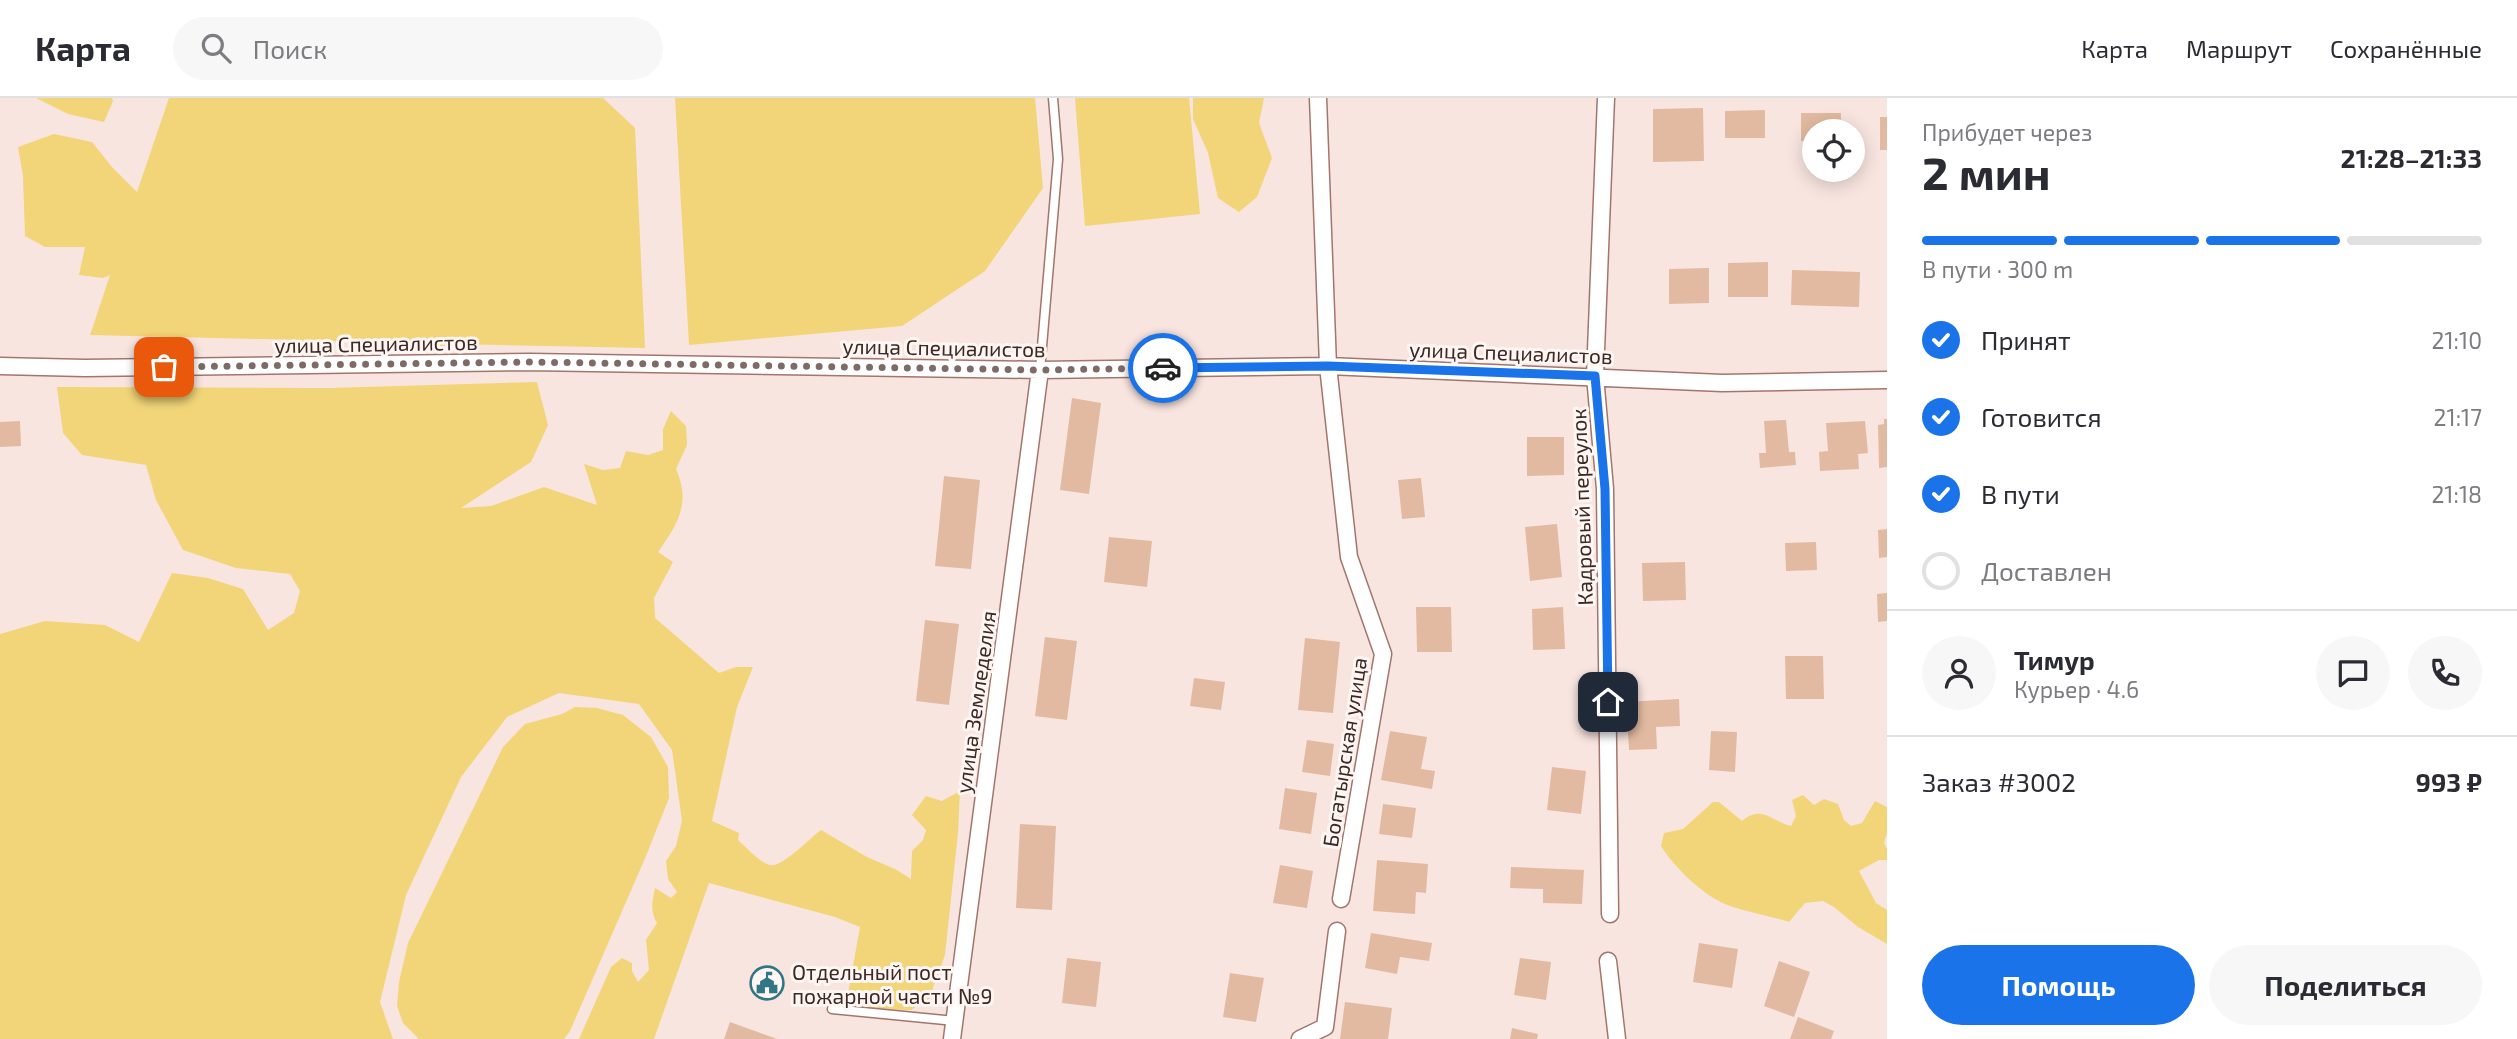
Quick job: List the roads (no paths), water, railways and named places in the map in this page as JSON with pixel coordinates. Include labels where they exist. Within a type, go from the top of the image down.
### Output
[{"type":"street","name":"Богатырская улица","points":[[1318,98],[1328,366],[1349,557],[1383,654],[1341,899]]},
{"type":"street","name":"Кадровый переулок","points":[[1606,98],[1595,376],[1605,489],[1610,914]]},
{"type":"street","name":"улица Специалистов","points":[[0,366],[85,368],[530,362],[1040,370],[1328,366],[1722,383],[1887,380]]},
{"type":"street","name":"улица Земледелия","points":[[953,1039],[1040,370]]},
{"type":"street","points":[[1300,1039],[1325,1027],[1337,931]]},
{"type":"street","points":[[1608,961],[1617,1039]]},
{"type":"lane","points":[[1040,370],[1058,159],[1053,98]]},
{"type":"lane","points":[[832,1009],[955,1021]]},
{"type":"place","name":"Отдельный пост пожарной части №9","points":[[767,983]]}]
